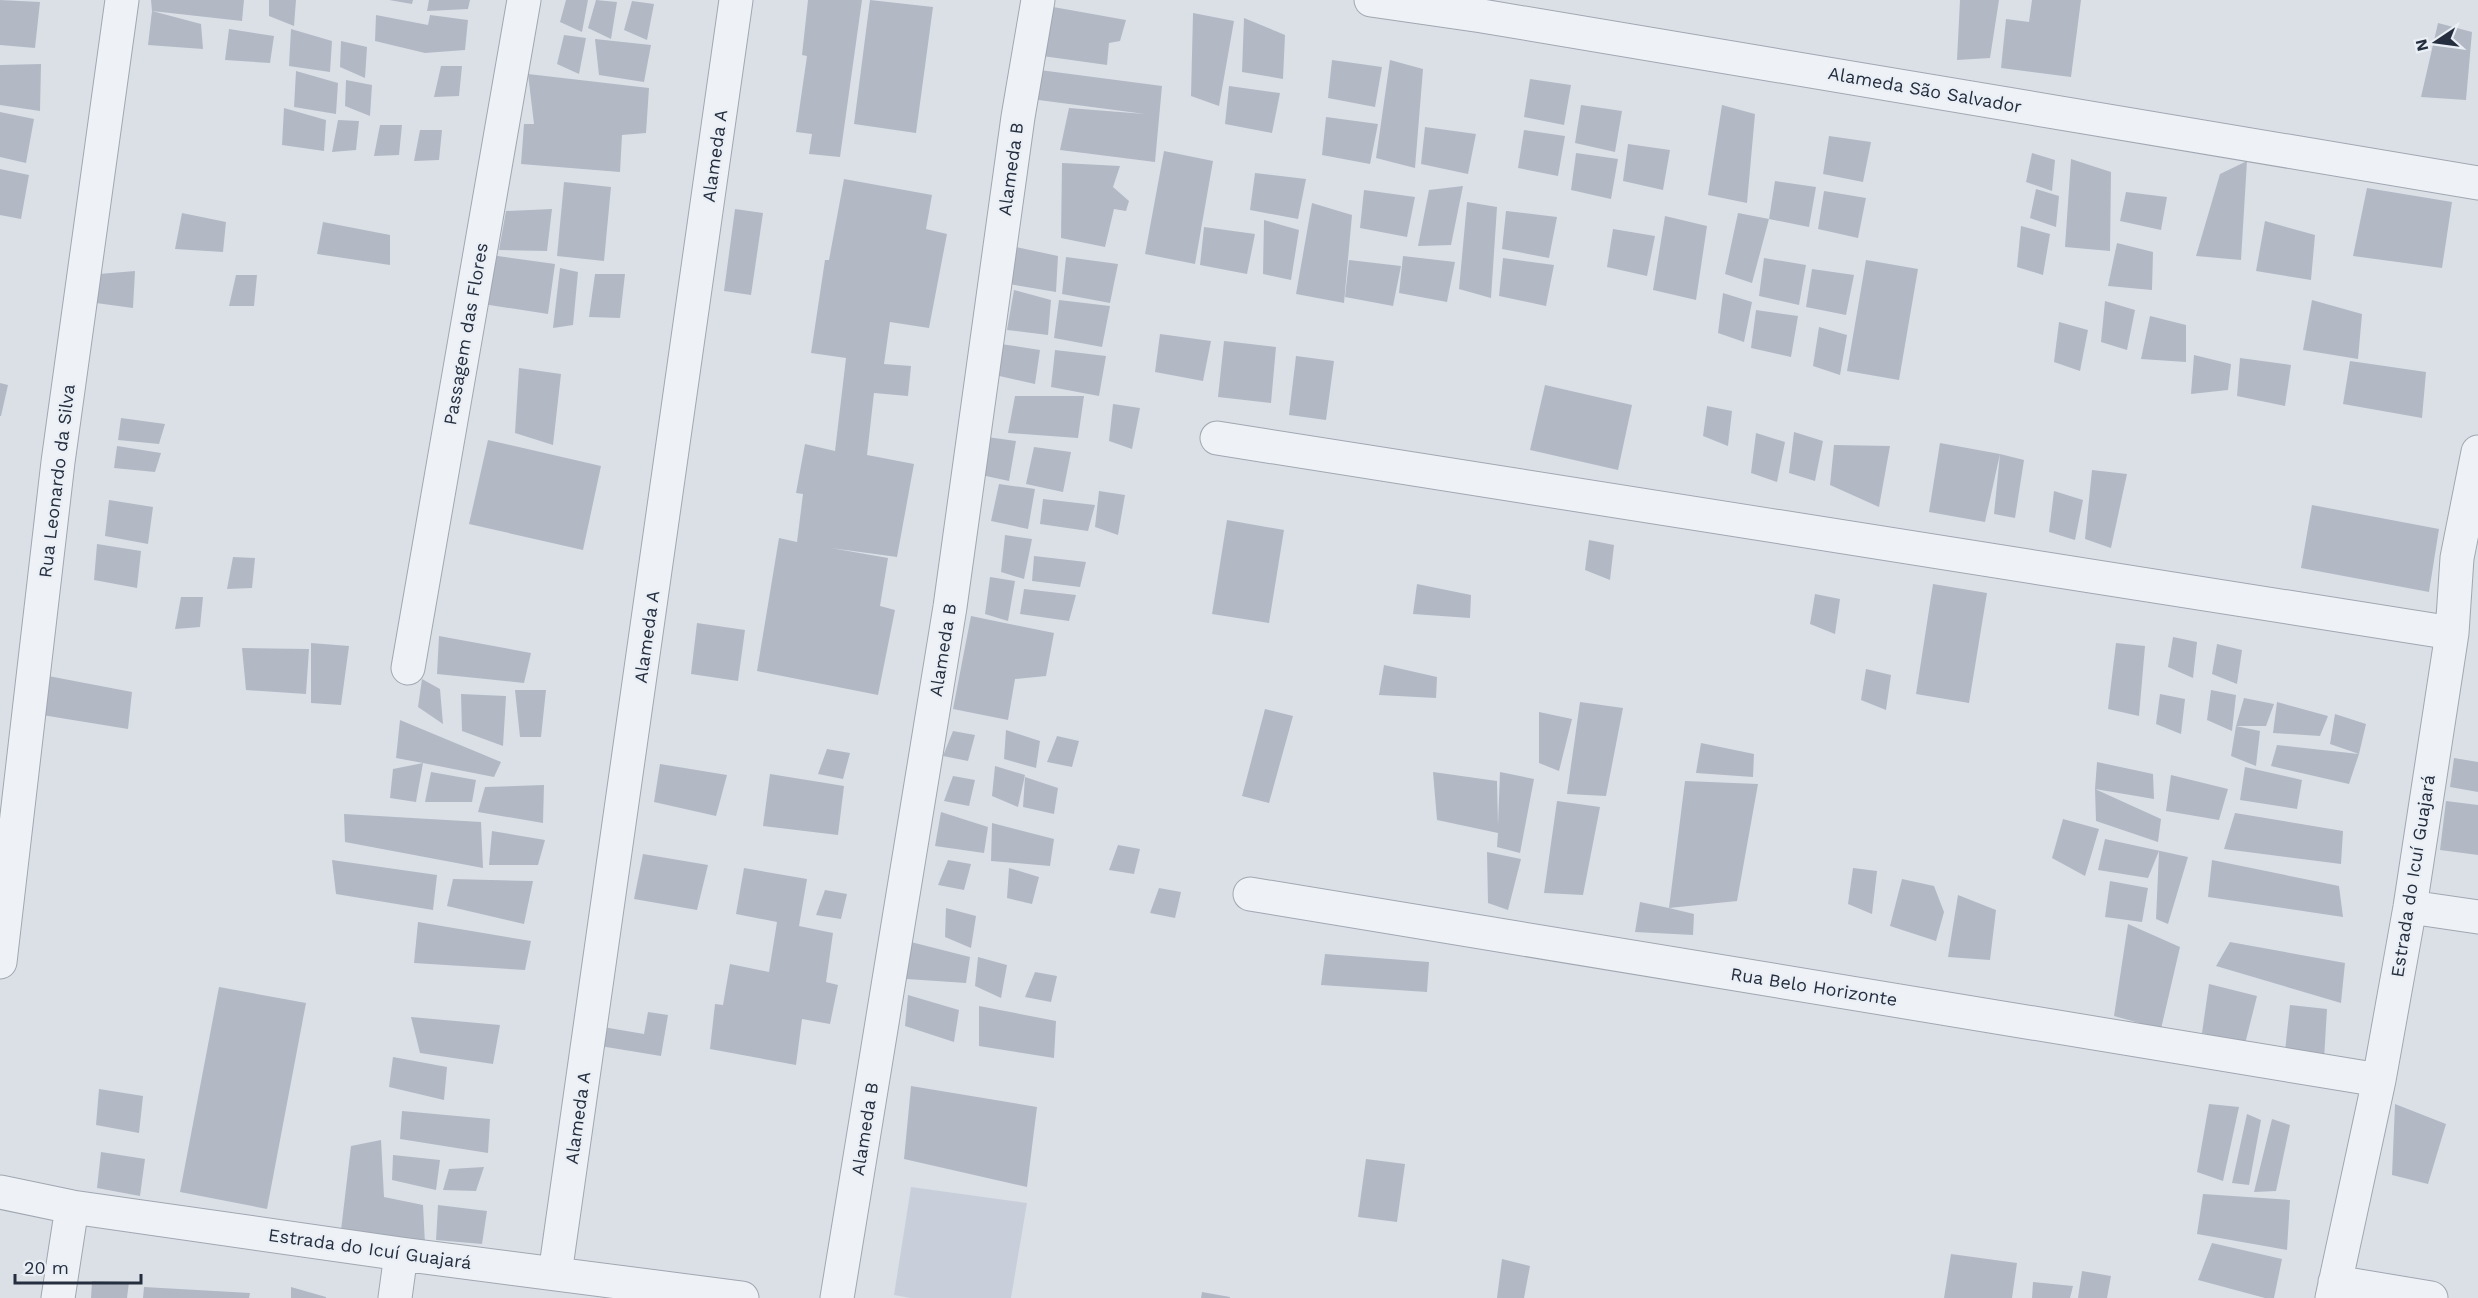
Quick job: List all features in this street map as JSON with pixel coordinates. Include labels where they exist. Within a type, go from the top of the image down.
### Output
[{"type":"street","name":"Rua Leonardo da Silva","points":[[0,962],[58,462],[122,0]]},
{"type":"street","name":"Passagem das Flores","points":[[408,668],[524,0]]},
{"type":"street","name":"Alameda A","points":[[555,1274],[736,0]]},
{"type":"street","name":"Alameda B","points":[[837,1298],[950,607],[1018,117],[1038,0]]},
{"type":"street","name":"Alameda São Salvador","points":[[1371,0],[1482,16],[2478,183]]},
{"type":"street","points":[[1217,438],[2452,633]]},
{"type":"street","name":"Estrada do Icuí Guajará","points":[[2334,1290],[2379,1080],[2410,907],[2452,633],[2468,559],[2478,452]]},
{"type":"street","name":"Rua Belo Horizonte","points":[[1250,894],[2379,1080]]},
{"type":"street","points":[[2410,907],[2478,917]]},
{"type":"street","name":"Estrada do Icuí Guajará","points":[[0,1192],[72,1207],[401,1254],[742,1298]]},
{"type":"street","points":[[58,1298],[72,1207]]},
{"type":"street","points":[[395,1298],[401,1254]]},
{"type":"street","points":[[2334,1290],[2431,1298]]},
{"type":"shaded area","points":[[911,1187],[1027,1203],[1011,1298],[910,1298],[894,1295]]},
{"type":"building","points":[[0,0],[40,2],[35,48],[0,45]]},
{"type":"building","points":[[151,0],[244,0],[242,21],[152,11]]},
{"type":"building","points":[[269,0],[296,0],[294,26],[269,16]]},
{"type":"building","points":[[389,0],[413,0],[412,4]]},
{"type":"building","points":[[429,0],[470,0],[468,9],[427,11]]},
{"type":"building","points":[[566,0],[588,0],[582,32],[560,22]]},
{"type":"building","points":[[596,0],[617,2],[611,39],[588,28]]},
{"type":"building","points":[[808,0],[862,0],[840,157],[809,154],[812,134],[796,132],[807,56],[802,55]]},
{"type":"building","points":[[870,0],[933,7],[916,133],[854,124]]},
{"type":"building","points":[[1960,0],[1999,0],[1990,58],[1957,60]]},
{"type":"building","points":[[2032,0],[2081,0],[2071,77],[2001,68],[2006,19],[2029,22]]},
{"type":"building","points":[[632,1],[654,4],[647,40],[624,30]]},
{"type":"building","points":[[1042,5],[1126,20],[1120,41],[1109,43],[1107,65],[1035,55]]},
{"type":"building","points":[[152,11],[201,24],[203,49],[148,45]]},
{"type":"building","points":[[1193,13],[1234,21],[1219,106],[1191,96]]},
{"type":"building","points":[[376,15],[428,25],[430,15],[468,20],[465,50],[425,53],[375,41]]},
{"type":"building","points":[[1244,18],[1285,35],[1283,79],[1242,72]]},
{"type":"building","points":[[2438,23],[2472,32],[2466,100],[2421,97]]},
{"type":"building","points":[[229,29],[274,36],[270,63],[225,60]]},
{"type":"building","points":[[291,29],[332,41],[330,72],[289,66]]},
{"type":"building","points":[[564,35],[586,38],[579,74],[557,64]]},
{"type":"building","points":[[595,39],[651,45],[644,82],[599,75]]},
{"type":"building","points":[[341,41],[367,47],[365,78],[340,67]]},
{"type":"building","points":[[1332,60],[1382,67],[1375,107],[1328,98]]},
{"type":"building","points":[[1390,60],[1423,69],[1415,168],[1376,158]]},
{"type":"building","points":[[41,64],[40,111],[0,105],[0,65]]},
{"type":"building","points":[[441,66],[462,66],[459,96],[434,97]]},
{"type":"building","points":[[1032,69],[1162,86],[1155,162],[1060,150],[1069,108],[1145,114],[1031,99]]},
{"type":"building","points":[[296,71],[338,83],[336,114],[294,107]]},
{"type":"building","points":[[528,74],[649,88],[646,133],[622,135],[620,172],[521,164],[524,124],[534,124]]},
{"type":"building","points":[[1530,79],[1571,85],[1564,125],[1524,117]]},
{"type":"building","points":[[346,80],[372,85],[370,116],[345,106]]},
{"type":"building","points":[[1229,86],[1280,93],[1272,133],[1225,124]]},
{"type":"building","points":[[1581,105],[1622,111],[1615,152],[1575,143]]},
{"type":"building","points":[[1722,105],[1755,114],[1747,203],[1708,195]]},
{"type":"building","points":[[284,108],[326,120],[324,151],[282,145]]},
{"type":"building","points":[[0,112],[34,119],[26,163],[0,157]]},
{"type":"building","points":[[1326,117],[1378,124],[1370,164],[1322,155]]},
{"type":"building","points":[[338,120],[359,121],[356,150],[332,152]]},
{"type":"building","points":[[380,125],[402,125],[399,155],[374,156]]},
{"type":"building","points":[[1425,127],[1476,134],[1468,174],[1421,164]]},
{"type":"building","points":[[420,130],[442,130],[439,160],[414,161]]},
{"type":"building","points":[[1524,130],[1565,136],[1558,176],[1518,168]]},
{"type":"building","points":[[1829,136],[1871,142],[1863,182],[1823,174]]},
{"type":"building","points":[[1628,144],[1670,150],[1663,190],[1623,181]]},
{"type":"building","points":[[1164,151],[1213,161],[1195,264],[1145,254]]},
{"type":"building","points":[[1576,153],[1618,159],[1611,199],[1571,190]]},
{"type":"building","points":[[2032,153],[2055,160],[2052,191],[2026,182]]},
{"type":"building","points":[[2071,159],[2111,172],[2110,251],[2065,247]]},
{"type":"building","points":[[2247,161],[2241,260],[2196,256],[2220,174]]},
{"type":"building","points":[[1062,163],[1120,166],[1113,187],[1129,201],[1126,211],[1114,209],[1105,247],[1061,238]]},
{"type":"building","points":[[0,169],[29,175],[21,219],[0,215]]},
{"type":"building","points":[[1255,173],[1306,179],[1298,219],[1250,210]]},
{"type":"building","points":[[844,179],[932,195],[926,229],[947,234],[929,328],[890,322],[884,364],[911,366],[908,396],[874,393],[867,455],[914,464],[897,557],[831,548],[888,558],[880,606],[895,610],[878,695],[757,671],[779,538],[797,542],[803,494],[796,493],[805,444],[835,451],[846,358],[811,353],[825,260],[829,260]]},
{"type":"building","points":[[1775,181],[1816,187],[1809,227],[1769,219]]},
{"type":"building","points":[[564,182],[611,187],[604,261],[557,256]]},
{"type":"building","points":[[1463,186],[1451,245],[1418,246],[1429,190]]},
{"type":"building","points":[[2367,188],[2452,202],[2442,268],[2353,256]]},
{"type":"building","points":[[2036,189],[2059,196],[2056,227],[2030,218]]},
{"type":"building","points":[[1364,190],[1415,197],[1407,237],[1360,228]]},
{"type":"building","points":[[1824,191],[1866,198],[1858,238],[1818,229]]},
{"type":"building","points":[[2126,192],[2167,197],[2161,230],[2120,221]]},
{"type":"building","points":[[1467,202],[1497,207],[1491,298],[1459,289]]},
{"type":"building","points":[[1312,203],[1352,215],[1344,303],[1296,294]]},
{"type":"building","points":[[552,209],[547,251],[499,250],[506,211]]},
{"type":"building","points":[[735,209],[763,213],[751,295],[724,291]]},
{"type":"building","points":[[1506,211],[1557,217],[1549,258],[1502,249]]},
{"type":"building","points":[[182,213],[226,222],[223,252],[175,249]]},
{"type":"building","points":[[1738,213],[1769,219],[1752,283],[1725,274]]},
{"type":"building","points":[[1665,216],[1707,226],[1696,300],[1653,290]]},
{"type":"building","points":[[1264,220],[1299,230],[1291,280],[1263,274]]},
{"type":"building","points":[[2265,221],[2315,235],[2311,280],[2256,271]]},
{"type":"building","points":[[323,222],[390,235],[390,265],[317,254]]},
{"type":"building","points":[[2021,226],[2050,234],[2043,275],[2017,267]]},
{"type":"building","points":[[1204,227],[1255,234],[1247,274],[1200,265]]},
{"type":"building","points":[[1613,229],[1655,236],[1647,276],[1607,267]]},
{"type":"building","points":[[2117,243],[2153,252],[2152,290],[2108,286]]},
{"type":"building","points":[[1011,246],[1058,256],[1056,292],[1009,284]]},
{"type":"building","points":[[491,255],[555,264],[548,314],[483,304]]},
{"type":"building","points":[[1403,256],[1455,262],[1447,302],[1399,293]]},
{"type":"building","points":[[1066,257],[1118,264],[1110,303],[1062,294]]},
{"type":"building","points":[[1503,258],[1554,265],[1546,306],[1499,296]]},
{"type":"building","points":[[1764,258],[1806,265],[1799,305],[1759,296]]},
{"type":"building","points":[[1349,260],[1401,266],[1393,306],[1345,297]]},
{"type":"building","points":[[1866,260],[1918,269],[1899,380],[1847,371]]},
{"type":"building","points":[[560,268],[578,272],[573,325],[553,328]]},
{"type":"building","points":[[1812,269],[1854,275],[1846,315],[1806,307]]},
{"type":"building","points":[[135,271],[133,308],[96,303],[99,274]]},
{"type":"building","points":[[595,274],[625,274],[620,318],[589,317]]},
{"type":"building","points":[[236,275],[257,275],[254,306],[229,306]]},
{"type":"building","points":[[1014,290],[1051,300],[1048,335],[1007,330]]},
{"type":"building","points":[[1723,293],[1752,302],[1744,342],[1718,333]]},
{"type":"building","points":[[1059,300],[1110,306],[1102,347],[1054,338]]},
{"type":"building","points":[[2312,300],[2362,314],[2358,359],[2303,350]]},
{"type":"building","points":[[2105,301],[2135,310],[2127,350],[2101,342]]},
{"type":"building","points":[[1756,310],[1798,316],[1791,357],[1751,348]]},
{"type":"building","points":[[2150,316],[2186,325],[2186,362],[2141,359]]},
{"type":"building","points":[[2059,322],[2088,330],[2080,371],[2054,362]]},
{"type":"building","points":[[1819,327],[1847,335],[1840,375],[1813,366]]},
{"type":"building","points":[[1160,334],[1211,341],[1203,381],[1155,372]]},
{"type":"building","points":[[1224,341],[1276,347],[1271,403],[1218,397]]},
{"type":"building","points":[[1001,344],[1040,350],[1035,384],[995,375]]},
{"type":"building","points":[[1055,350],[1106,356],[1099,396],[1051,387]]},
{"type":"building","points":[[2194,355],[2231,364],[2228,390],[2191,394]]},
{"type":"building","points":[[1296,356],[1334,361],[1326,420],[1289,415]]},
{"type":"building","points":[[2240,358],[2291,365],[2285,406],[2237,396]]},
{"type":"building","points":[[2350,361],[2426,372],[2422,418],[2343,404]]},
{"type":"building","points":[[519,368],[561,374],[553,445],[515,433]]},
{"type":"building","points":[[0,383],[8,385],[1,416],[0,416]]},
{"type":"building","points":[[1545,385],[1632,405],[1618,470],[1530,450]]},
{"type":"building","points":[[1015,396],[1084,396],[1078,438],[1008,433]]},
{"type":"building","points":[[1113,404],[1140,408],[1132,449],[1109,441]]},
{"type":"building","points":[[1707,406],[1732,411],[1728,446],[1703,436]]},
{"type":"building","points":[[121,418],[165,424],[159,444],[118,440]]},
{"type":"building","points":[[1794,432],[1823,441],[1815,481],[1789,473]]},
{"type":"building","points":[[1756,433],[1785,442],[1777,482],[1751,473]]},
{"type":"building","points":[[980,436],[1016,441],[1009,481],[972,473]]},
{"type":"building","points":[[488,440],[601,466],[583,550],[469,524]]},
{"type":"building","points":[[1940,443],[2000,454],[1985,522],[1929,512]]},
{"type":"building","points":[[1834,445],[1890,446],[1879,507],[1830,485]]},
{"type":"building","points":[[117,446],[161,453],[155,472],[114,468]]},
{"type":"building","points":[[1034,447],[1071,452],[1063,492],[1026,484]]},
{"type":"building","points":[[2000,454],[2024,460],[2015,518],[1994,514]]},
{"type":"building","points":[[2092,470],[2127,474],[2111,548],[2085,539]]},
{"type":"building","points":[[999,484],[1035,489],[1028,529],[991,521]]},
{"type":"building","points":[[1099,491],[1125,495],[1118,535],[1095,527]]},
{"type":"building","points":[[2054,491],[2083,500],[2075,540],[2049,532]]},
{"type":"building","points":[[1043,499],[1095,505],[1088,531],[1040,524]]},
{"type":"building","points":[[109,500],[153,507],[148,544],[105,536]]},
{"type":"building","points":[[2312,505],[2439,529],[2429,592],[2301,568]]},
{"type":"building","points":[[1227,520],[1284,530],[1269,623],[1212,614]]},
{"type":"building","points":[[1005,535],[1032,539],[1024,579],[1001,572]]},
{"type":"building","points":[[1589,540],[1614,545],[1610,580],[1585,570]]},
{"type":"building","points":[[97,544],[141,551],[137,588],[94,580]]},
{"type":"building","points":[[1034,556],[1086,562],[1080,587],[1032,581]]},
{"type":"building","points":[[233,557],[255,558],[252,588],[227,589]]},
{"type":"building","points":[[990,577],[1015,581],[1008,621],[985,614]]},
{"type":"building","points":[[1417,584],[1471,595],[1470,618],[1413,614]]},
{"type":"building","points":[[1933,584],[1987,593],[1969,703],[1916,694]]},
{"type":"building","points":[[1024,589],[1076,595],[1069,621],[1020,614]]},
{"type":"building","points":[[1815,594],[1840,599],[1835,634],[1810,624]]},
{"type":"building","points":[[181,597],[203,597],[200,627],[175,629]]},
{"type":"building","points":[[971,616],[1054,633],[1046,676],[1015,679],[1008,720],[953,709]]},
{"type":"building","points":[[697,623],[745,630],[738,681],[691,674]]},
{"type":"building","points":[[439,636],[531,653],[524,683],[437,674]]},
{"type":"building","points":[[2173,637],[2197,642],[2193,678],[2168,667]]},
{"type":"building","points":[[311,643],[349,646],[341,705],[311,703]]},
{"type":"building","points":[[2116,643],[2145,646],[2139,716],[2108,709]]},
{"type":"building","points":[[2217,644],[2242,650],[2237,684],[2212,674]]},
{"type":"building","points":[[242,648],[309,649],[306,694],[246,690]]},
{"type":"building","points":[[1384,665],[1437,677],[1436,698],[1379,695]]},
{"type":"building","points":[[1866,669],[1891,675],[1886,710],[1861,700]]},
{"type":"building","points":[[43,675],[132,692],[128,729],[36,714]]},
{"type":"building","points":[[422,679],[440,689],[443,724],[418,707]]},
{"type":"building","points":[[515,690],[546,690],[541,737],[520,737]]},
{"type":"building","points":[[2211,690],[2236,695],[2232,731],[2207,720]]},
{"type":"building","points":[[461,694],[506,696],[503,746],[462,731]]},
{"type":"building","points":[[2160,694],[2185,699],[2181,734],[2156,724]]},
{"type":"building","points":[[2244,698],[2274,704],[2266,726],[2236,726]]},
{"type":"building","points":[[1580,702],[1623,708],[1606,796],[1567,794]]},
{"type":"building","points":[[2277,702],[2328,716],[2320,736],[2273,733]]},
{"type":"building","points":[[1265,709],[1293,716],[1269,803],[1242,796]]},
{"type":"building","points":[[1539,712],[1572,719],[1559,771],[1539,763]]},
{"type":"building","points":[[2335,714],[2366,724],[2359,754],[2330,744]]},
{"type":"building","points":[[400,720],[501,762],[494,777],[396,758]]},
{"type":"building","points":[[2236,726],[2260,731],[2256,766],[2231,756]]},
{"type":"building","points":[[1006,730],[1040,741],[1036,768],[1004,759]]},
{"type":"building","points":[[953,731],[975,735],[968,761],[943,756]]},
{"type":"building","points":[[1057,736],[1079,741],[1072,767],[1047,762]]},
{"type":"building","points":[[1701,743],[1754,754],[1753,777],[1696,773]]},
{"type":"building","points":[[2277,745],[2359,754],[2349,784],[2271,766]]},
{"type":"building","points":[[827,749],[850,753],[843,779],[818,774]]},
{"type":"building","points":[[2454,758],[2478,762],[2478,792],[2450,787]]},
{"type":"building","points":[[2097,762],[2153,774],[2154,799],[2095,789]]},
{"type":"building","points":[[423,763],[416,802],[390,798],[393,769]]},
{"type":"building","points":[[660,764],[727,775],[716,816],[654,802]]},
{"type":"building","points":[[995,766],[1025,775],[1018,807],[992,796]]},
{"type":"building","points":[[2245,767],[2302,780],[2297,809],[2240,800]]},
{"type":"building","points":[[431,772],[476,780],[472,802],[425,802]]},
{"type":"building","points":[[1433,772],[1497,781],[1498,825],[1500,772],[1534,779],[1520,853],[1497,847],[1498,833],[1437,820]]},
{"type":"building","points":[[770,774],[844,786],[838,835],[763,826]]},
{"type":"building","points":[[2171,775],[2228,789],[2219,820],[2166,811]]},
{"type":"building","points":[[953,776],[975,780],[969,806],[944,801]]},
{"type":"building","points":[[1025,777],[1058,788],[1054,814],[1023,807]]},
{"type":"building","points":[[1685,781],[1758,784],[1737,901],[1669,908]]},
{"type":"building","points":[[544,785],[543,823],[478,812],[485,787]]},
{"type":"building","points":[[2095,789],[2161,819],[2158,842],[2096,821]]},
{"type":"building","points":[[1557,801],[1600,807],[1583,895],[1544,893]]},
{"type":"building","points":[[2446,801],[2478,805],[2478,855],[2440,850]]},
{"type":"building","points":[[941,812],[988,827],[984,853],[935,846]]},
{"type":"building","points":[[2235,813],[2343,831],[2341,864],[2224,849]]},
{"type":"building","points":[[344,814],[481,822],[483,868],[345,842]]},
{"type":"building","points":[[2063,819],[2099,829],[2085,876],[2052,858]]},
{"type":"building","points":[[992,823],[1054,839],[1050,866],[991,861]]},
{"type":"building","points":[[492,831],[545,840],[538,865],[489,865]]},
{"type":"building","points":[[2105,839],[2188,857],[2168,924],[2156,919],[2159,851],[2148,878],[2098,870]]},
{"type":"building","points":[[1118,845],[1140,849],[1134,874],[1109,870]]},
{"type":"building","points":[[1487,852],[1521,859],[1508,910],[1488,903]]},
{"type":"building","points":[[643,854],[708,865],[697,910],[634,899]]},
{"type":"building","points":[[332,860],[437,875],[433,910],[336,894]]},
{"type":"building","points":[[948,860],[971,864],[964,890],[938,885]]},
{"type":"building","points":[[2212,860],[2339,886],[2343,917],[2208,897]]},
{"type":"building","points":[[744,868],[807,879],[799,926],[833,933],[826,982],[838,985],[830,1024],[802,1019],[796,1065],[710,1049],[715,1004],[723,1005],[730,964],[769,972],[777,922],[736,914]]},
{"type":"building","points":[[1009,868],[1039,877],[1032,904],[1007,898]]},
{"type":"building","points":[[1853,868],[1877,871],[1872,914],[1848,904]]},
{"type":"building","points":[[453,879],[533,881],[524,924],[447,906]]},
{"type":"building","points":[[1902,879],[1934,886],[1944,912],[1936,941],[1890,926]]},
{"type":"building","points":[[2110,881],[2148,888],[2142,922],[2105,917]]},
{"type":"building","points":[[1159,888],[1181,892],[1175,918],[1150,913]]},
{"type":"building","points":[[825,890],[847,894],[841,919],[816,915]]},
{"type":"building","points":[[1958,895],[1996,910],[1990,960],[1948,957]]},
{"type":"building","points":[[1640,902],[1694,914],[1693,935],[1635,932]]},
{"type":"building","points":[[946,908],[976,916],[971,948],[945,937]]},
{"type":"building","points":[[418,922],[531,941],[525,970],[414,963]]},
{"type":"building","points":[[2128,924],[2180,947],[2161,1029],[2114,1016]]},
{"type":"building","points":[[907,941],[970,957],[966,983],[907,979]]},
{"type":"building","points":[[2230,942],[2345,963],[2341,1003],[2216,966]]},
{"type":"building","points":[[1325,954],[1429,962],[1427,992],[1321,985]]},
{"type":"building","points":[[978,957],[1007,965],[1001,998],[975,986]]},
{"type":"building","points":[[1035,972],[1057,976],[1051,1002],[1025,997]]},
{"type":"building","points":[[2209,984],[2257,996],[2245,1044],[2202,1033]]},
{"type":"building","points":[[219,987],[306,1003],[267,1209],[180,1192]]},
{"type":"building","points":[[908,995],[959,1010],[954,1042],[905,1026]]},
{"type":"building","points":[[2290,1005],[2327,1009],[2324,1060],[2285,1051]]},
{"type":"building","points":[[979,1006],[1056,1021],[1054,1058],[979,1046]]},
{"type":"building","points":[[648,1012],[668,1015],[661,1056],[600,1046],[603,1027],[644,1034]]},
{"type":"building","points":[[411,1017],[500,1025],[493,1064],[420,1053]]},
{"type":"building","points":[[393,1057],[447,1067],[444,1100],[389,1087]]},
{"type":"building","points":[[911,1086],[1037,1107],[1027,1187],[904,1159]]},
{"type":"building","points":[[99,1089],[143,1096],[139,1133],[96,1125]]},
{"type":"building","points":[[2209,1104],[2239,1107],[2223,1181],[2197,1172]]},
{"type":"building","points":[[2395,1104],[2446,1124],[2428,1184],[2392,1175]]},
{"type":"building","points":[[402,1111],[490,1119],[488,1153],[400,1139]]},
{"type":"building","points":[[2247,1114],[2261,1120],[2249,1185],[2232,1183]]},
{"type":"building","points":[[2272,1119],[2290,1125],[2276,1191],[2254,1192]]},
{"type":"building","points":[[381,1140],[384,1197],[423,1205],[425,1244],[341,1230],[351,1146]]},
{"type":"building","points":[[101,1152],[145,1159],[140,1196],[97,1188]]},
{"type":"building","points":[[393,1155],[440,1160],[436,1190],[392,1180]]},
{"type":"building","points":[[1366,1159],[1405,1164],[1397,1222],[1358,1217]]},
{"type":"building","points":[[484,1167],[476,1191],[443,1190],[449,1169]]},
{"type":"building","points":[[2203,1194],[2290,1200],[2287,1250],[2197,1234]]},
{"type":"building","points":[[438,1205],[487,1211],[482,1244],[436,1240]]},
{"type":"building","points":[[2212,1243],[2282,1259],[2274,1298],[2265,1298],[2198,1280]]},
{"type":"building","points":[[1951,1254],[2017,1263],[2012,1298],[1944,1298]]},
{"type":"building","points":[[1502,1259],[1530,1266],[1524,1298],[1497,1298]]},
{"type":"building","points":[[2082,1271],[2111,1276],[2107,1298],[2078,1298]]},
{"type":"building","points":[[92,1281],[129,1282],[127,1298],[91,1298]]},
{"type":"building","points":[[2033,1282],[2073,1286],[2070,1298],[2032,1298]]},
{"type":"building","points":[[144,1287],[250,1293],[249,1298],[143,1298]]},
{"type":"building","points":[[291,1287],[326,1297],[326,1298],[291,1298]]},
{"type":"building","points":[[1202,1292],[1230,1297],[1230,1298],[1201,1298]]}]
